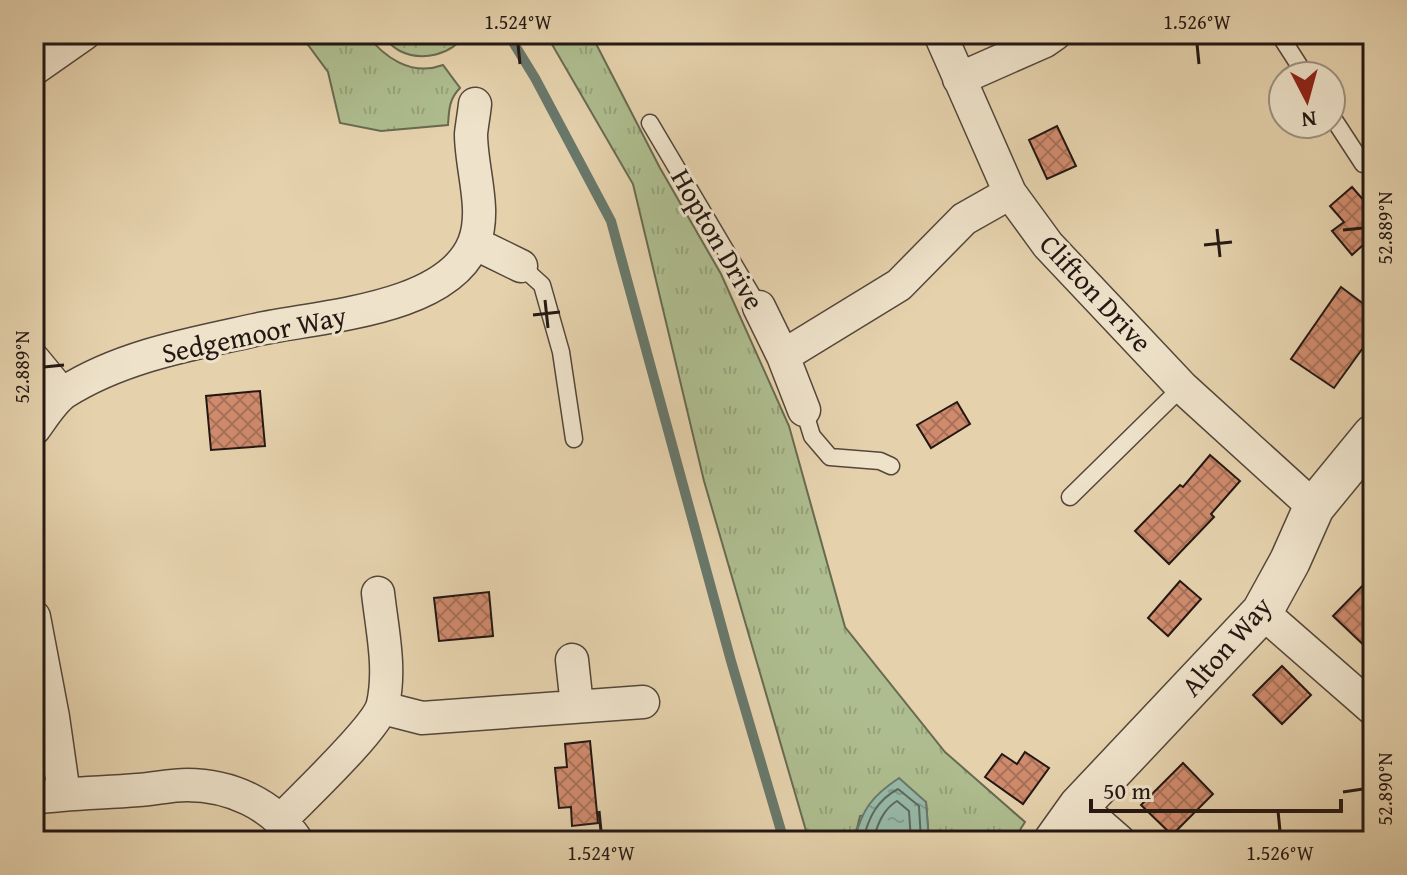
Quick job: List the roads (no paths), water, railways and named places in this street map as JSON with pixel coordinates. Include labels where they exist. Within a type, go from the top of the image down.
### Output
[{"type":"street","points":[[34,69],[84,34]]},
{"type":"street","name":"Clifton Drive","points":[[940,34],[1010,193],[1048,245],[1182,387],[1314,507]]},
{"type":"street","points":[[959,79],[1055,34]]},
{"type":"street","points":[[475,104],[471,135],[479,211],[474,243],[521,266]]},
{"type":"street","points":[[783,356],[899,285],[964,219],[1010,193]]},
{"type":"street","name":"Sedgemoor Way","points":[[34,429],[62,394],[105,370],[172,349],[260,329],[365,311],[406,298],[455,272],[474,243]]},
{"type":"street","name":"Hopton Drive","points":[[759,307],[804,410]]},
{"type":"street","points":[[34,360],[62,394]]},
{"type":"street","name":"Alton Way","points":[[1054,841],[1079,806],[1262,612],[1290,561],[1314,507],[1373,435]]},
{"type":"street","points":[[34,617],[53,717],[49,796],[187,785],[221,789],[245,796],[289,831],[383,708],[387,674],[378,593]]},
{"type":"street","points":[[1262,612],[1373,709]]},
{"type":"street","points":[[572,660],[577,706]]},
{"type":"street","points":[[383,708],[422,718],[643,702]]},
{"type":"street","points":[[1079,806],[1119,841]]},
{"type":"lane","points":[[1279,34],[1296,60]]},
{"type":"lane","name":"Hopton Drive","points":[[650,123],[759,307]]},
{"type":"lane","points":[[1347,140],[1363,164]]},
{"type":"lane","points":[[521,266],[542,285],[561,352],[574,439]]},
{"type":"lane","points":[[1070,497],[1182,387]]},
{"type":"lane","points":[[804,410],[812,436],[830,457],[880,461],[891,466]]},
{"type":"water","points":[[899,778],[926,802],[929,841],[854,841],[869,804]]},
{"type":"waterway","points":[[508,34],[535,78],[611,221],[731,661],[784,841]]},
{"type":"waterway","points":[[1366,34],[1373,43]]}]
